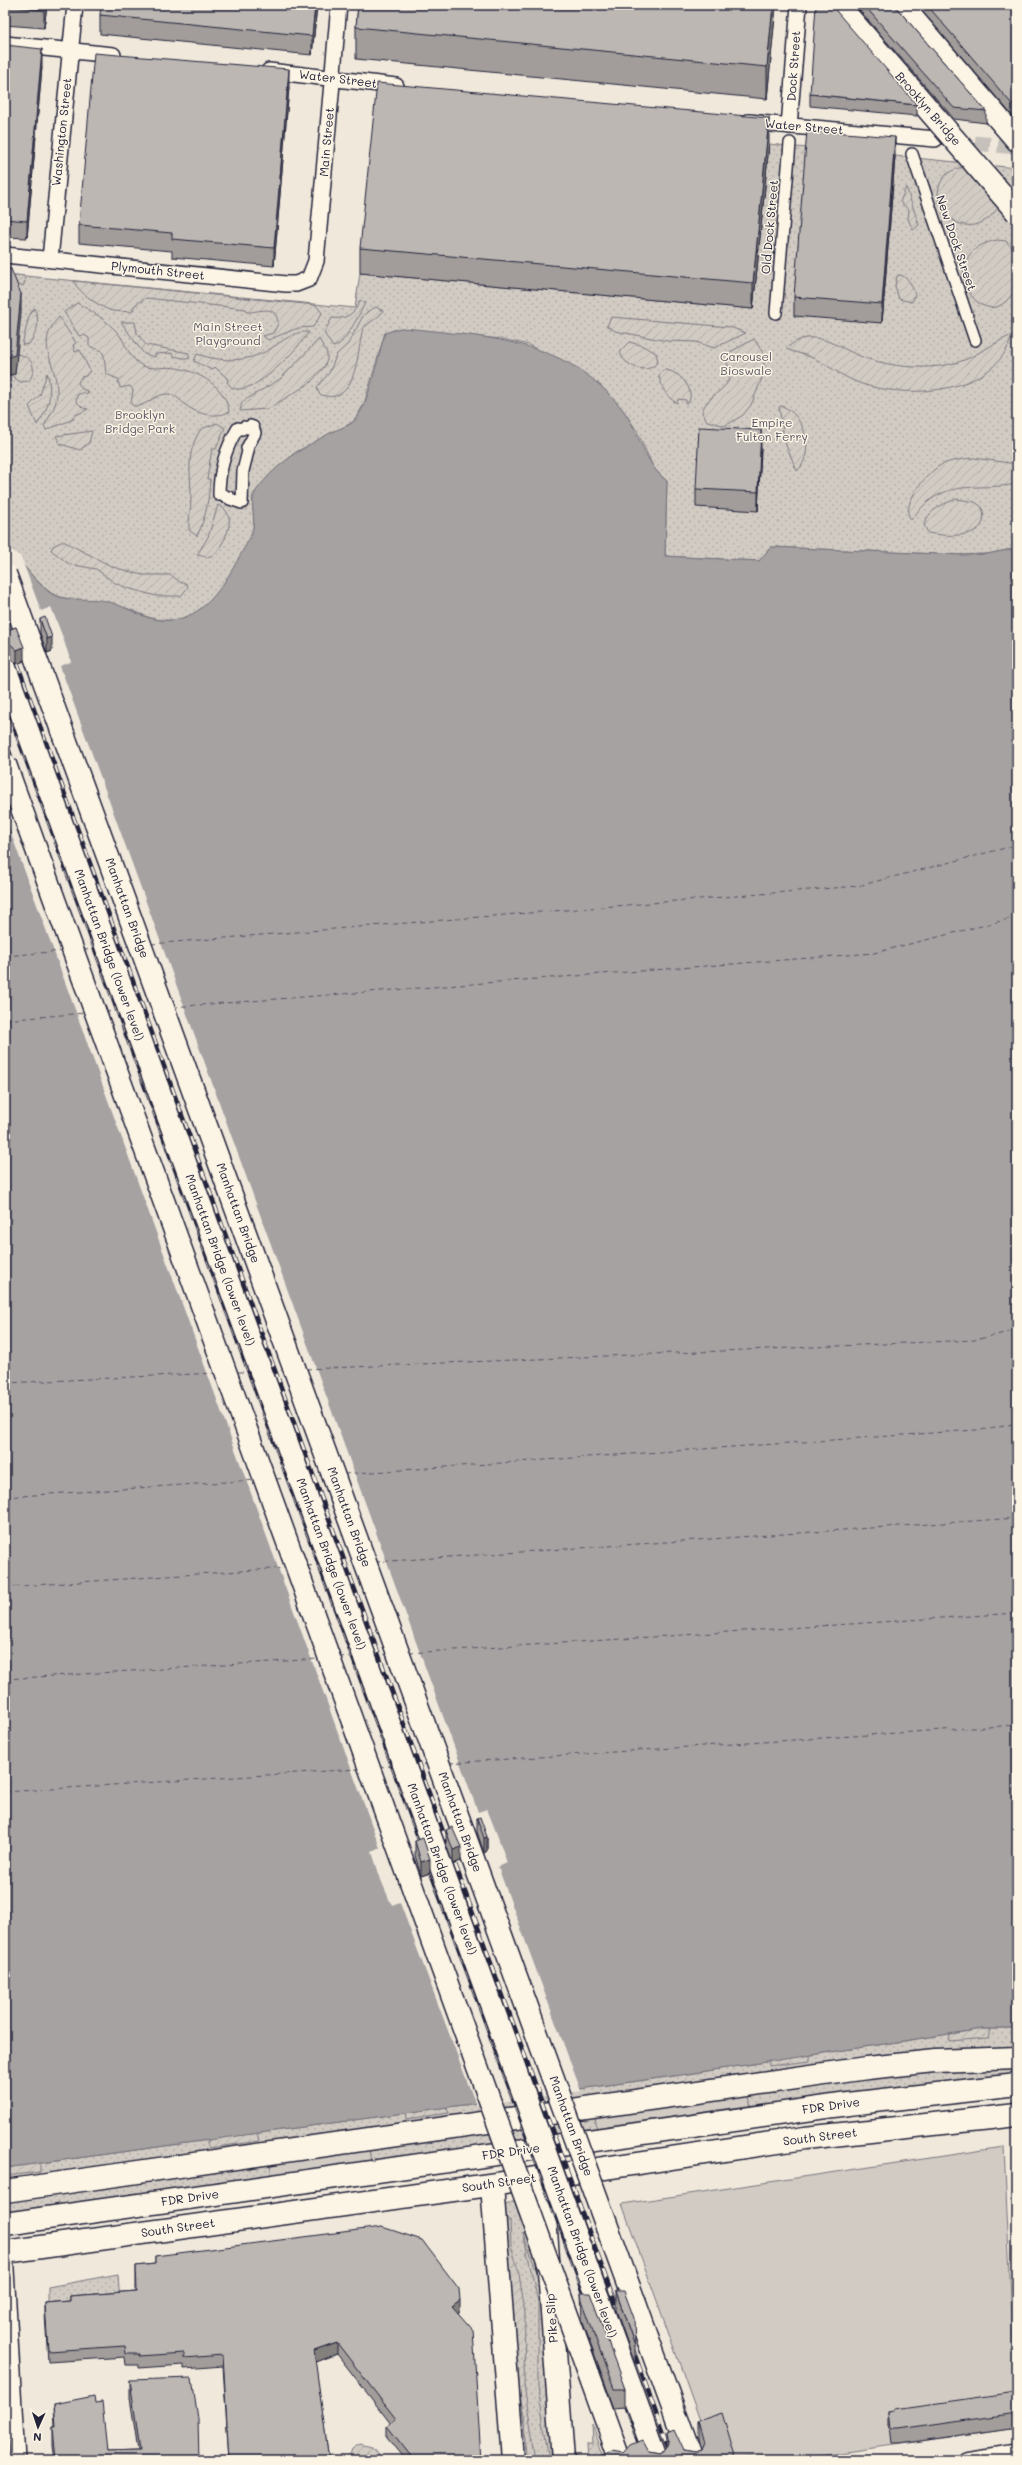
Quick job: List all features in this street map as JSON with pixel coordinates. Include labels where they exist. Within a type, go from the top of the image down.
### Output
[{"type":"main road","name":"Brooklyn Bridge","points":[[838,5],[1017,212]]},
{"type":"main road","points":[[901,5],[1017,140]]},
{"type":"main road","name":"Manhattan Bridge","points":[[5,574],[692,2460]]},
{"type":"main road","name":"Manhattan Bridge (lower level)","points":[[5,668],[658,2460]]},
{"type":"main road","points":[[5,762],[620,2460]]},
{"type":"main road","points":[[5,2191],[1017,2049]]},
{"type":"main road","points":[[935,2060],[1017,2058]]},
{"type":"main road","name":"FDR Drive","points":[[5,2224],[840,2105],[1017,2085]]},
{"type":"main road","name":"South Street","points":[[5,2252],[542,2177],[805,2138],[1017,2115]]},
{"type":"main road","name":"Pike Slip","points":[[542,2177],[563,2460]]},
{"type":"main road","points":[[492,2184],[513,2460]]},
{"type":"street","name":"Washington Street","points":[[50,259],[75,5]]},
{"type":"street","name":"Main Street","points":[[309,279],[316,261],[340,5]]},
{"type":"street","name":"Dock Street","points":[[789,126],[799,5]]},
{"type":"street","points":[[5,44],[131,57]]},
{"type":"street","name":"Water Street","points":[[254,70],[412,88]]},
{"type":"street","name":"Water Street","points":[[735,121],[935,140]]},
{"type":"street","name":"Old Dock Street","points":[[776,313],[790,143]]},
{"type":"street","name":"New Dock Street","points":[[912,154],[975,340]]},
{"type":"street","name":"Plymouth Street","points":[[5,255],[286,284],[296,284],[309,279]]},
{"type":"street","points":[[250,426],[253,427],[255,433],[247,448],[248,451],[241,483],[242,503],[230,499],[229,497],[225,497],[224,494],[219,495],[219,479],[227,449],[235,432],[238,428],[242,430],[244,427],[248,428],[250,426]]},
{"type":"street","points":[[5,2252],[17,2460]]},
{"type":"street","points":[[966,2460],[1017,2452]]},
{"type":"green space","name":"Brooklyn Bridge Park","points":[[769,144],[807,148],[882,322],[895,156],[1017,168],[1017,548],[987,554],[962,555],[771,547],[759,561],[665,556],[667,481],[654,469],[637,431],[623,410],[600,385],[529,345],[501,339],[401,328],[385,333],[364,404],[353,422],[294,453],[253,494],[253,528],[246,548],[223,585],[206,605],[191,616],[171,620],[161,620],[150,618],[126,608],[63,598],[50,592],[39,583],[5,547],[5,274],[355,308],[360,273],[753,309]]},
{"type":"green space","points":[[966,166],[1001,203],[989,218],[976,225],[963,225],[952,219],[943,210],[939,199],[939,187],[946,175],[953,170]]},
{"type":"green space","points":[[906,187],[919,225],[913,230],[908,219],[909,210],[900,202]]},
{"type":"green space","points":[[997,240],[1006,241],[1017,253],[1017,284],[1012,295],[1007,300],[996,307],[984,306],[974,299],[966,287],[964,273],[967,259],[977,248]]},
{"type":"green space","points":[[5,274],[25,276],[24,285],[11,287]]},
{"type":"green space","points":[[901,275],[909,281],[913,289],[915,295],[912,302],[899,299],[895,286],[897,276]]},
{"type":"green space","points":[[74,281],[316,305],[322,313],[313,327],[298,328],[268,340],[263,336],[273,333],[278,324],[277,317],[271,311],[246,312],[246,309],[146,298],[135,305],[132,312],[113,311],[90,299],[79,289]]},
{"type":"green space","points":[[360,300],[365,303],[356,321],[342,341],[333,347],[324,333],[332,318],[342,318],[350,315],[356,309]]},
{"type":"green space","points":[[77,303],[88,309],[113,328],[120,336],[134,360],[143,366],[185,370],[210,382],[223,395],[229,412],[219,415],[208,415],[197,412],[177,397],[169,394],[159,396],[139,406],[134,406],[131,404],[133,390],[130,386],[120,388],[118,379],[106,374],[102,351],[89,346],[89,338],[84,335],[79,336],[64,312]]},
{"type":"green space","points":[[376,307],[383,311],[363,328],[353,376],[348,386],[341,393],[332,396],[319,394],[317,387],[329,373],[337,354],[348,344],[363,316],[368,311]]},
{"type":"green space","points":[[34,308],[38,322],[36,331],[29,344],[22,345],[29,316]]},
{"type":"green space","points":[[59,317],[76,343],[73,345],[75,352],[80,350],[90,371],[86,376],[81,377],[78,383],[82,389],[89,392],[86,394],[84,392],[77,395],[76,401],[83,408],[88,409],[72,417],[74,419],[46,430],[44,426],[51,414],[57,398],[56,382],[47,345],[48,336],[51,327]]},
{"type":"green space","points":[[611,317],[730,327],[746,333],[714,348],[696,342],[667,341],[615,331],[607,326]]},
{"type":"green space","points":[[121,322],[135,322],[137,333],[146,345],[189,353],[189,359],[173,356],[172,353],[155,354],[155,357],[144,354]]},
{"type":"green space","points":[[309,332],[296,349],[275,369],[264,378],[241,389],[232,388],[227,382],[228,379],[215,367],[212,370],[194,361],[197,354],[225,360],[252,357],[261,354],[293,335]]},
{"type":"green space","points":[[1012,335],[1004,354],[990,369],[972,380],[951,387],[928,391],[884,389],[858,383],[815,359],[786,349],[797,341],[807,338],[818,338],[872,360],[909,367],[922,367],[948,365],[960,362]]},
{"type":"green space","points":[[319,339],[327,353],[327,360],[324,367],[310,383],[268,409],[240,411],[242,402],[280,379]]},
{"type":"green space","name":"Carousel Bioswale","points":[[754,339],[765,356],[762,378],[751,405],[743,415],[725,426],[707,421],[702,412],[706,404],[728,382],[730,375],[729,367],[723,356]]},
{"type":"green space","points":[[629,342],[641,345],[656,353],[658,361],[654,366],[643,369],[636,368],[631,365],[622,356],[620,351]]},
{"type":"green space","points":[[17,354],[22,355],[32,363],[33,371],[29,381],[20,382],[11,375],[15,374]]},
{"type":"green space","points":[[663,370],[679,376],[688,386],[690,398],[688,403],[686,404],[686,400],[678,399],[677,403],[667,395],[661,384],[659,376]]},
{"type":"green space","points":[[47,373],[50,388],[49,400],[47,407],[37,425],[29,406],[40,395]]},
{"type":"green space","points":[[782,406],[797,417],[805,435],[807,445],[806,455],[803,463],[797,471],[785,443],[779,407]]},
{"type":"green space","points":[[217,423],[225,428],[216,449],[212,449],[207,479],[210,479],[208,501],[203,522],[197,536],[189,530],[191,455],[196,438],[201,429]]},
{"type":"green space","points":[[92,431],[89,443],[80,450],[60,444],[56,436]]},
{"type":"green space","points":[[974,458],[1017,464],[1017,484],[959,488],[947,491],[935,497],[923,506],[911,520],[908,514],[912,497],[930,473],[943,464]]},
{"type":"green space","points":[[957,499],[975,502],[982,507],[984,518],[981,526],[975,531],[967,534],[946,535],[928,533],[924,525],[929,515],[942,505]]},
{"type":"green space","points":[[218,505],[225,509],[228,515],[229,521],[226,536],[214,555],[207,557],[197,555],[208,537]]},
{"type":"green space","points":[[63,541],[113,567],[142,575],[171,575],[181,583],[186,583],[188,587],[181,596],[156,596],[127,588],[115,583],[96,569],[69,564],[51,550],[53,546]]},
{"type":"green space","points":[[982,2029],[1017,2029],[1017,2090],[5,2229],[5,2168],[674,2076]]},
{"type":"green space","points":[[991,2029],[989,2038],[949,2041],[950,2034]]},
{"type":"green space","points":[[810,2054],[810,2061],[769,2066],[769,2060]]},
{"type":"green space","points":[[748,2089],[752,2115],[598,2137],[594,2110]]},
{"type":"green space","points":[[446,2107],[449,2113],[406,2119],[407,2112]]},
{"type":"green space","points":[[257,2133],[259,2141],[209,2148],[207,2144],[209,2139]]},
{"type":"green space","points":[[368,2142],[372,2169],[273,2184],[269,2157]]},
{"type":"green space","points":[[1004,2147],[1017,2427],[791,2460],[762,2460],[752,2457],[732,2458],[706,2437],[622,2204]]},
{"type":"green space","points":[[40,2163],[40,2172],[5,2176],[5,2168]]},
{"type":"green space","points":[[512,2202],[518,2202],[537,2243],[553,2460],[527,2460],[504,2209],[506,2205]]},
{"type":"green space","points":[[505,2220],[510,2220],[511,2245],[519,2274],[525,2313],[524,2385],[536,2460],[527,2460],[525,2420],[519,2391]]},
{"type":"green space","points":[[523,2233],[542,2286],[553,2460],[549,2460],[538,2387],[538,2302]]},
{"type":"green space","points":[[118,2274],[120,2304],[48,2303],[48,2287]]},
{"type":"green space","points":[[592,2424],[605,2460],[589,2460],[588,2444],[593,2444]]},
{"type":"green space","points":[[360,2444],[373,2447],[379,2454],[379,2460],[348,2460],[352,2449]]},
{"type":"shaded area","points":[[400,328],[485,337],[529,347],[550,354],[589,376],[606,391],[623,410],[634,428],[647,457],[659,474],[667,481],[665,556],[759,561],[771,547],[962,555],[987,554],[1017,548],[1017,2029],[982,2029],[674,2076],[5,2168],[5,547],[43,587],[55,595],[69,599],[105,601],[117,604],[150,618],[167,620],[183,618],[196,612],[218,591],[236,564],[252,533],[254,521],[253,500],[257,489],[277,467],[285,461],[312,443],[349,425],[354,421],[359,414],[369,392],[385,333]]},
{"type":"pier","points":[[5,545],[21,557],[41,611],[51,607],[62,635],[71,662],[60,666],[478,1812],[487,1809],[498,1837],[507,1863],[498,1867],[581,2091],[476,2105],[400,1903],[392,1906],[381,1880],[372,1852],[380,1848],[5,817]]},
{"type":"building","points":[[5,5],[45,5],[44,10]]},
{"type":"building","points":[[101,5],[315,5],[312,36],[100,15]]},
{"type":"building","points":[[358,5],[773,5],[767,67],[356,27]]},
{"type":"building","points":[[816,5],[831,5],[917,105],[810,94]]},
{"type":"building","points":[[864,5],[894,5],[986,111],[954,108]]},
{"type":"building","points":[[927,5],[1017,5],[1017,110]]},
{"type":"building","points":[[5,45],[42,49],[27,221],[5,219]]},
{"type":"building","points":[[94,53],[289,69],[274,248],[172,239],[172,233],[79,225]]},
{"type":"building","points":[[377,83],[769,118],[753,283],[360,248]]},
{"type":"building","points":[[807,130],[895,137],[882,304],[794,297]]},
{"type":"building","points":[[5,268],[11,269],[21,294],[15,355],[5,358]]},
{"type":"building","points":[[699,427],[761,430],[758,492],[696,489]]},
{"type":"building","points":[[45,617],[52,637],[47,639],[40,619]]},
{"type":"building","points":[[16,627],[24,647],[17,650],[8,642],[5,642],[5,631]]},
{"type":"building","points":[[480,1817],[487,1837],[484,1838],[477,1818]]},
{"type":"building","points":[[452,1827],[461,1847],[453,1850],[446,1830]]},
{"type":"building","points":[[423,1838],[430,1859],[421,1862],[415,1841]]},
{"type":"building","points":[[382,2227],[422,2240],[459,2289],[460,2300],[452,2306],[473,2330],[481,2460],[414,2460],[387,2426],[396,2419],[337,2343],[314,2351],[329,2460],[229,2460],[223,2355],[184,2358],[184,2353],[139,2356],[139,2354],[126,2354],[125,2346],[48,2351],[45,2303],[70,2301],[70,2296],[137,2291],[136,2266],[155,2264],[155,2256]]},
{"type":"building","points":[[616,2291],[624,2291],[634,2318],[635,2346]]},
{"type":"building","points":[[581,2293],[590,2293],[625,2389],[614,2389],[582,2301]]},
{"type":"building","points":[[192,2378],[198,2419],[199,2460],[56,2460],[53,2427],[56,2427],[54,2404],[94,2396],[95,2403],[102,2402],[107,2451],[140,2450],[130,2380]]},
{"type":"building","points":[[1015,2392],[1017,2413],[892,2430],[890,2412],[896,2411],[896,2409]]},
{"type":"building","points":[[722,2413],[736,2460],[590,2460],[613,2451],[624,2453],[631,2445],[643,2440],[649,2451],[662,2453],[669,2444],[667,2432],[674,2429],[684,2451],[696,2453],[701,2450],[704,2443],[698,2421]]},
{"type":"ferry route","points":[[151,944],[858,886],[1017,845]]},
{"type":"ferry route","points":[[173,1007],[874,953],[1017,917]]},
{"type":"ferry route","points":[[117,947],[130,946]]},
{"type":"ferry route","points":[[83,950],[96,949]]},
{"type":"ferry route","points":[[5,956],[62,951]]},
{"type":"ferry route","points":[[141,1009],[152,1008]]},
{"type":"ferry route","points":[[105,1012],[118,1011]]},
{"type":"ferry route","points":[[5,1020],[84,1013]]},
{"type":"ferry route","points":[[306,1369],[975,1340],[1017,1330]]},
{"type":"ferry route","points":[[272,1371],[284,1370]]},
{"type":"ferry route","points":[[238,1372],[250,1372]]},
{"type":"ferry route","points":[[5,1383],[216,1373]]},
{"type":"ferry route","points":[[344,1474],[990,1429],[1017,1423]]},
{"type":"ferry route","points":[[310,1476],[323,1475]]},
{"type":"ferry route","points":[[276,1479],[289,1478]]},
{"type":"ferry route","points":[[5,1497],[255,1480]]},
{"type":"ferry route","points":[[375,1562],[1017,1518]]},
{"type":"ferry route","points":[[343,1564],[354,1563]]},
{"type":"ferry route","points":[[307,1566],[320,1565]]},
{"type":"ferry route","points":[[5,1587],[286,1568]]},
{"type":"ferry route","points":[[409,1653],[1017,1613]]},
{"type":"ferry route","points":[[375,1655],[388,1654]]},
{"type":"ferry route","points":[[339,1657],[354,1656]]},
{"type":"ferry route","points":[[5,1679],[318,1659]]},
{"type":"ferry route","points":[[449,1763],[1017,1725]]},
{"type":"ferry route","points":[[415,1765],[428,1764]]},
{"type":"ferry route","points":[[379,1767],[394,1766]]},
{"type":"ferry route","points":[[5,1792],[358,1769]]},
{"type":"tunnel","points":[[952,141],[1017,147]]},
{"type":"railway","points":[[5,598],[685,2460]]},
{"type":"railway","points":[[5,630],[619,2314]]},
{"type":"railway","points":[[5,702],[588,2304]]},
{"type":"railway","points":[[5,740],[628,2460]]},
{"type":"railway","points":[[632,2347],[673,2460]]},
{"type":"railway","points":[[621,2394],[645,2460]]},
{"type":"park label","name":"Main Street Playground","points":[[228,334]]},
{"type":"park label","name":"Empire Fulton Ferry","points":[[772,430]]}]
